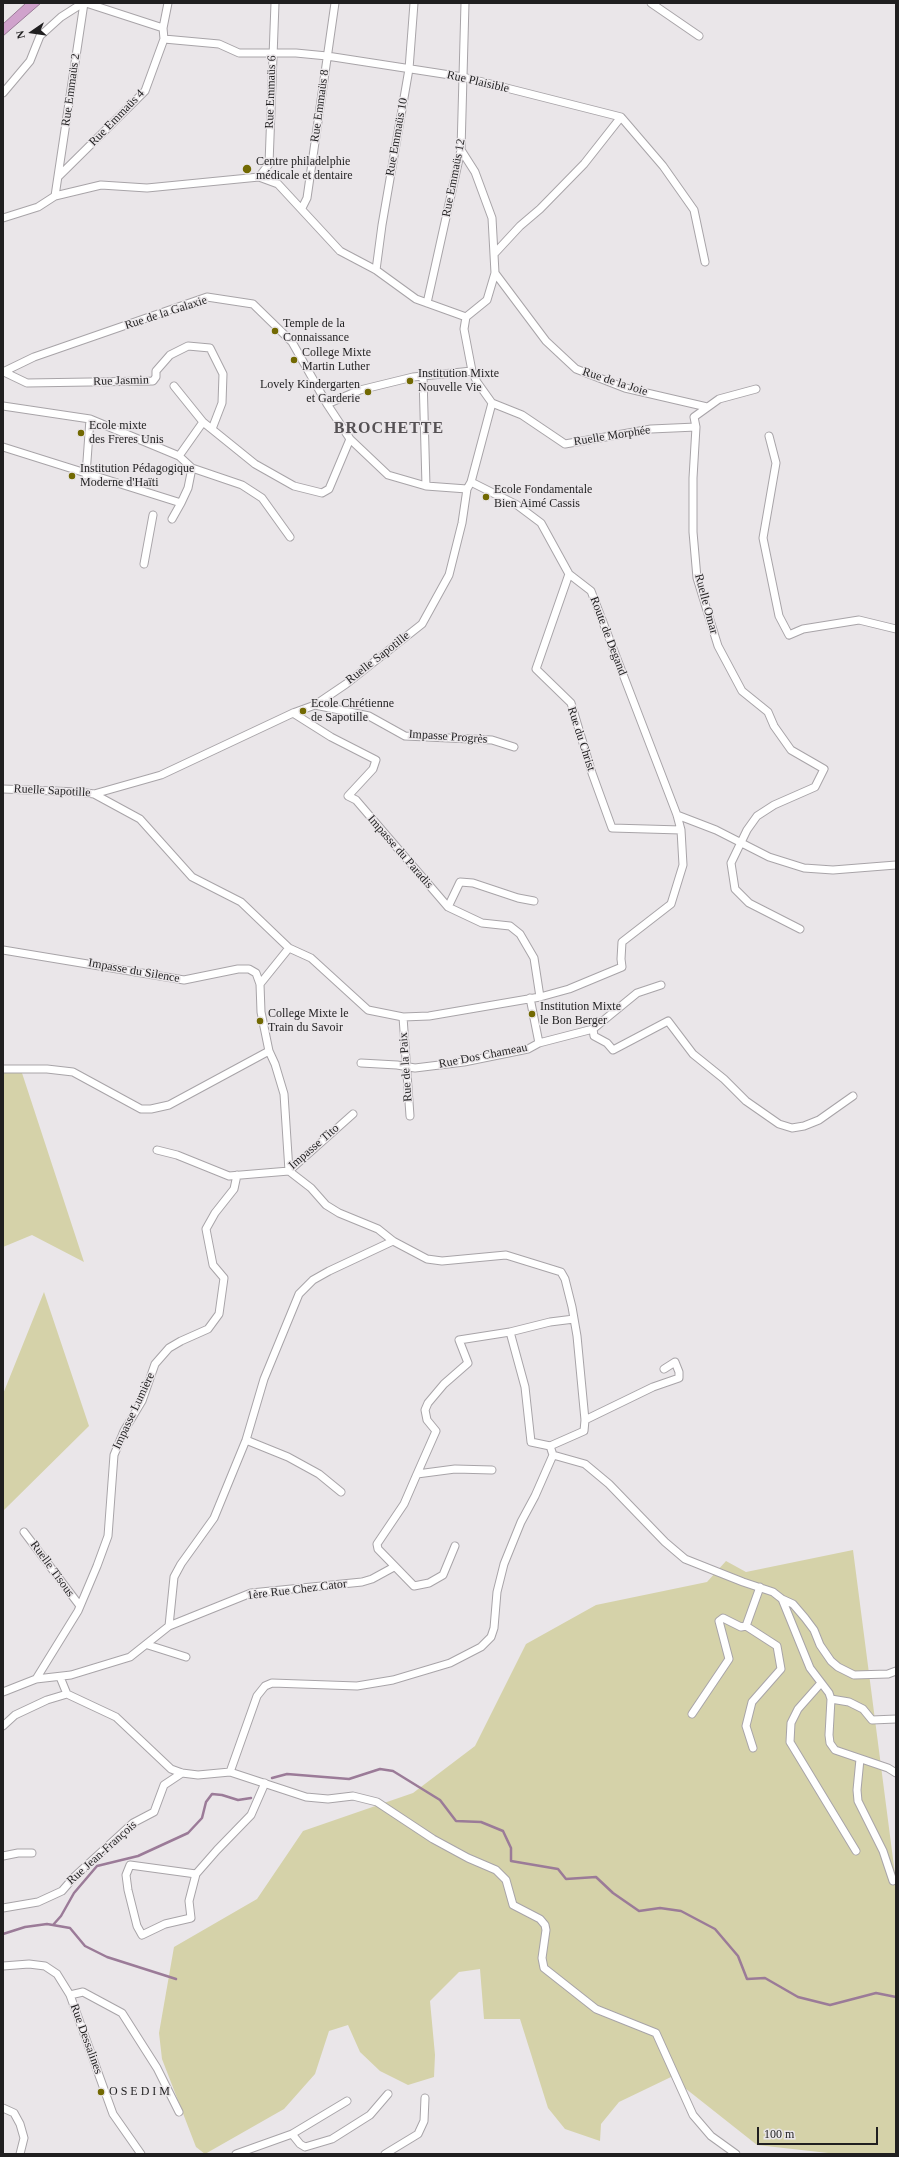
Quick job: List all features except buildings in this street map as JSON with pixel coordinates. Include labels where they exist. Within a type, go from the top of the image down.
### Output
[{"type":"street","points":[[3,93],[30,61],[40,36],[61,18],[84,3],[163,28]]},
{"type":"street","name":"Rue Emmaüs 2","points":[[55,196],[84,3]]},
{"type":"street","name":"Rue Emmaüs 4","points":[[59,176],[145,91],[164,39],[163,28],[168,3]]},
{"type":"street","name":"Rue Emmaüs 6","points":[[259,177],[269,164],[275,3]]},
{"type":"street","name":"Rue Emmaüs 8","points":[[302,208],[308,198],[335,3]]},
{"type":"street","name":"Rue Emmaüs 10","points":[[376,270],[382,226],[409,69],[414,3]]},
{"type":"street","name":"Rue Emmaüs 12","points":[[427,303],[461,150],[465,3]]},
{"type":"street","points":[[651,3],[699,36]]},
{"type":"street","name":"Rue Plaisible","points":[[164,39],[219,44],[239,52],[327,56],[463,77],[621,117]]},
{"type":"street","points":[[495,253],[520,226],[540,209],[584,164],[621,117],[663,166],[694,210],[705,262]]},
{"type":"street","points":[[461,150],[474,172],[492,218],[495,273],[487,300],[466,317],[464,329],[472,371],[476,382],[492,403]]},
{"type":"street","points":[[3,218],[38,207],[55,196],[101,185],[148,188],[259,177],[278,184],[302,208],[340,251],[376,270],[416,300],[466,317]]},
{"type":"street","name":"Rue de la Joie","points":[[495,273],[546,341],[576,369],[625,388],[707,407]]},
{"type":"street","name":"Rue de la Galaxie","points":[[3,372],[34,357],[207,297],[253,304],[292,342],[327,404],[350,439],[388,475],[426,486],[467,489]]},
{"type":"street","name":"Rue Jasmin","points":[[3,372],[27,383],[153,381],[156,377],[156,371],[170,355],[188,346],[210,348],[223,374],[222,403],[212,428]]},
{"type":"street","points":[[327,404],[360,390],[423,376],[472,371]]},
{"type":"street","points":[[423,376],[426,486]]},
{"type":"street","points":[[174,386],[203,422],[255,464],[294,486],[322,493],[329,489],[350,439]]},
{"type":"street","name":"Ruelle Omar","points":[[740,843],[757,816],[774,805],[815,787],[824,769],[791,750],[774,726],[768,712],[742,691],[718,646],[697,578],[694,532],[693,478],[696,426],[694,417],[719,399],[756,389]]},
{"type":"street","name":"Ruelle Morphée","points":[[492,403],[522,414],[565,444],[651,429],[696,426]]},
{"type":"street","name":"Ruelle Sapotille","points":[[3,789],[94,794],[161,775],[293,713],[315,705],[346,684],[422,624],[449,576],[462,523],[467,489],[471,482],[492,403]]},
{"type":"street","points":[[3,406],[90,419],[180,456],[192,468],[242,485],[262,498],[290,537]]},
{"type":"street","points":[[86,475],[90,419]]},
{"type":"street","points":[[180,456],[203,422]]},
{"type":"street","points":[[769,436],[776,463],[763,538],[779,616],[789,636],[804,629],[859,620],[896,629]]},
{"type":"street","points":[[3,447],[86,475],[180,503]]},
{"type":"street","points":[[172,519],[188,488],[192,468]]},
{"type":"street","name":"Route de Degand","points":[[471,482],[517,505],[541,524],[569,574],[591,591],[677,815],[681,830],[683,865],[672,904],[622,942],[622,967],[569,990],[540,997]]},
{"type":"street","points":[[144,564],[153,515]]},
{"type":"street","name":"Rue du Christ","points":[[569,574],[536,669],[571,704],[592,773],[612,828],[681,830]]},
{"type":"street","name":"Impasse Progrès","points":[[315,705],[368,716],[405,736],[492,740],[514,747]]},
{"type":"street","name":"Impasse du Paradis","points":[[293,713],[331,737],[376,760],[373,769],[348,796],[356,800],[448,907],[482,923],[510,926],[520,934],[534,958],[540,997]]},
{"type":"street","points":[[94,794],[140,819],[192,877],[241,902],[289,948],[311,958],[368,1010],[402,1017],[429,1016],[540,997]]},
{"type":"street","points":[[677,815],[716,830],[769,857],[804,868],[833,870],[896,866]]},
{"type":"street","points":[[740,843],[731,863],[735,889],[749,903],[800,929]]},
{"type":"street","points":[[448,907],[460,882],[473,883],[518,898],[534,901]]},
{"type":"street","points":[[289,948],[260,984],[261,1012],[269,1051],[276,1064],[284,1094],[289,1171],[311,1188],[326,1205],[339,1213],[378,1229],[393,1241],[434,1261],[506,1255],[561,1272],[565,1279],[574,1320],[585,1420],[584,1431],[550,1446],[531,1442],[526,1387],[510,1332]]},
{"type":"street","name":"Impasse du Silence","points":[[3,950],[184,980],[238,969],[249,969],[256,973],[260,984]]},
{"type":"street","name":"Rue Dos Chameau","points":[[361,1063],[415,1068],[464,1062],[528,1049],[539,1043],[593,1029],[637,993],[661,985]]},
{"type":"street","points":[[530,998],[539,1043]]},
{"type":"street","name":"Rue de la Paix","points":[[402,1017],[410,1116]]},
{"type":"street","points":[[593,1029],[594,1036],[607,1043],[613,1050],[648,1030],[668,1021],[693,1054],[724,1079],[746,1101],[779,1124],[792,1128],[804,1126],[819,1120],[853,1096]]},
{"type":"street","points":[[3,1069],[47,1069],[73,1072],[141,1109],[151,1110],[168,1105],[269,1051]]},
{"type":"street","name":"Impasse Tito","points":[[157,1150],[177,1155],[230,1176],[289,1171],[353,1114]]},
{"type":"street","name":"Impasse Lumière","points":[[36,1679],[80,1606],[108,1536],[114,1455],[124,1431],[142,1401],[155,1364],[169,1348],[208,1329],[219,1314],[224,1278],[214,1265],[206,1229],[215,1213],[234,1189],[237,1175]]},
{"type":"street","points":[[169,1626],[174,1577],[180,1564],[214,1518],[246,1440],[264,1379],[299,1294],[313,1280],[393,1241]]},
{"type":"street","points":[[455,1546],[443,1575],[429,1583],[414,1586],[378,1549],[377,1544],[404,1504],[436,1431],[426,1420],[425,1410],[428,1404],[444,1384],[468,1363],[459,1340],[510,1332],[550,1322],[574,1320]]},
{"type":"street","points":[[585,1420],[653,1387],[679,1378],[679,1372],[675,1362],[664,1369]]},
{"type":"street","points":[[246,1440],[288,1457],[319,1474],[341,1492]]},
{"type":"street","points":[[230,1772],[257,1696],[265,1686],[272,1683],[357,1686],[393,1680],[450,1663],[481,1647],[490,1637],[494,1628],[497,1592],[504,1564],[521,1522],[535,1496],[553,1456],[550,1446]]},
{"type":"street","points":[[553,1456],[585,1464],[609,1484],[665,1542],[686,1559],[743,1582],[773,1592],[782,1599],[793,1604],[814,1630],[820,1645],[831,1661],[838,1667],[854,1675],[888,1674],[896,1671]]},
{"type":"street","points":[[417,1474],[455,1469],[492,1470]]},
{"type":"street","name":"Ruelle Tisous","points":[[24,1532],[80,1606]]},
{"type":"street","name":"1ère Rue Chez Cator","points":[[3,1692],[36,1679],[60,1677],[130,1657],[148,1645],[169,1626],[251,1593],[362,1582],[372,1579],[394,1567]]},
{"type":"street","points":[[746,1626],[760,1587]]},
{"type":"street","points":[[782,1599],[810,1668],[831,1699],[830,1742],[835,1750],[888,1768],[896,1773]]},
{"type":"street","points":[[692,1714],[729,1659],[719,1622],[723,1618],[741,1627],[746,1626],[777,1646],[781,1664],[779,1673],[752,1702],[747,1717],[746,1726],[754,1748]]},
{"type":"street","points":[[148,1645],[186,1657]]},
{"type":"street","points":[[60,1677],[67,1694]]},
{"type":"street","points":[[821,1683],[798,1709],[791,1723],[790,1742],[856,1851]]},
{"type":"street","points":[[3,1726],[16,1715],[47,1700],[67,1694],[116,1717],[171,1769],[182,1773],[198,1775],[230,1772],[306,1797],[328,1799],[352,1796],[377,1802],[434,1839],[468,1858],[496,1870],[506,1880],[513,1905],[540,1919],[545,1926],[546,1930],[542,1958],[544,1968],[596,2009],[656,2033],[693,2115],[711,2136],[736,2154]]},
{"type":"street","points":[[831,1699],[849,1702],[863,1709],[872,1720],[896,1719]]},
{"type":"street","points":[[860,1759],[857,1790],[858,1801],[883,1850],[893,1881]]},
{"type":"street","name":"Rue Jean-François","points":[[3,1908],[38,1902],[62,1891],[75,1876],[133,1823],[154,1812],[164,1785],[182,1773]]},
{"type":"street","points":[[196,1874],[130,1865],[126,1875],[128,1890],[137,1926],[142,1935],[165,1924],[191,1918],[189,1901],[196,1874],[217,1850],[252,1815],[265,1783]]},
{"type":"street","points":[[3,1856],[18,1853],[32,1854]]},
{"type":"street","name":"Rue Dessalines","points":[[3,1966],[29,1964],[45,1966],[57,1974],[70,1995],[113,2114],[141,2154]]},
{"type":"street","points":[[70,1995],[83,1992],[122,2013],[157,2068],[179,2112]]},
{"type":"street","points":[[292,2134],[300,2144],[306,2147],[332,2139],[370,2115],[388,2094]]},
{"type":"street","points":[[385,2154],[418,2134],[424,2121],[425,2098]]},
{"type":"street","points":[[236,2154],[292,2134],[347,2101]]},
{"type":"street","points":[[3,2108],[14,2113],[20,2124],[24,2138],[20,2154]]},
{"type":"shaded area","points":[[26,3],[41,3],[3,36],[3,24]]},
{"type":"shaded area","points":[[3,1073],[22,1073],[84,1262],[32,1235],[3,1247]]},
{"type":"shaded area","points":[[44,1292],[89,1426],[3,1511],[3,1394]]},
{"type":"shaded area","points":[[853,1550],[896,1882],[896,2154],[837,2154],[757,2145],[671,2077],[619,2102],[601,2124],[600,2141],[565,2129],[548,2108],[520,2019],[484,2019],[480,1969],[459,1972],[430,2001],[435,2055],[434,2077],[408,2085],[380,2071],[360,2052],[348,2025],[329,2031],[315,2074],[284,2109],[205,2154],[196,2147],[162,2059],[159,2033],[174,1947],[257,1899],[303,1831],[413,1793],[475,1746],[526,1644],[596,1605],[707,1582],[726,1561],[746,1572]]},
{"type":"waterway","points":[[272,1778],[287,1774],[349,1779],[380,1769],[393,1771],[440,1800],[456,1821],[481,1822],[503,1831],[511,1848],[511,1861],[558,1869],[566,1879],[596,1877],[613,1893],[639,1911],[660,1908],[681,1911],[715,1929],[738,1956],[747,1979],[765,1978],[798,1997],[830,2005],[876,1993],[896,1997]]},
{"type":"waterway","points":[[53,1925],[61,1916],[74,1893],[97,1866],[138,1856],[188,1833],[202,1818],[206,1802],[212,1794],[222,1795],[238,1800],[251,1798]]},
{"type":"waterway","points":[[3,1934],[25,1927],[47,1924],[70,1928],[85,1946],[107,1957],[176,1979]]},
{"type":"place","name":"Centre philadelphie médicale et dentaire","points":[[247,169]]},
{"type":"place","name":"Temple de la Connaissance","points":[[275,331]]},
{"type":"place","name":"College Mixte Martin Luther","points":[[294,360]]},
{"type":"place","name":"Institution Mixte Nouvelle Vie","points":[[410,381]]},
{"type":"place","name":"Lovely Kindergarten et Garderie","points":[[368,392]]},
{"type":"place","name":"Ecole mixte des Freres Unis","points":[[81,433]]},
{"type":"place","name":"Institution Pédagogique Moderne d'Haïti","points":[[72,476]]},
{"type":"place","name":"Ecole Fondamentale Bien Aimé Cassis","points":[[486,497]]},
{"type":"place","name":"Ecole Chrétienne de Sapotille","points":[[303,711]]},
{"type":"place","name":"Institution Mixte le Bon Berger","points":[[532,1014]]},
{"type":"place","name":"College Mixte le Train du Savoir","points":[[260,1021]]},
{"type":"place","name":"O S E D I M","points":[[101,2092]]},
{"type":"district","name":"BROCHETTE","points":[[389,429]]}]
